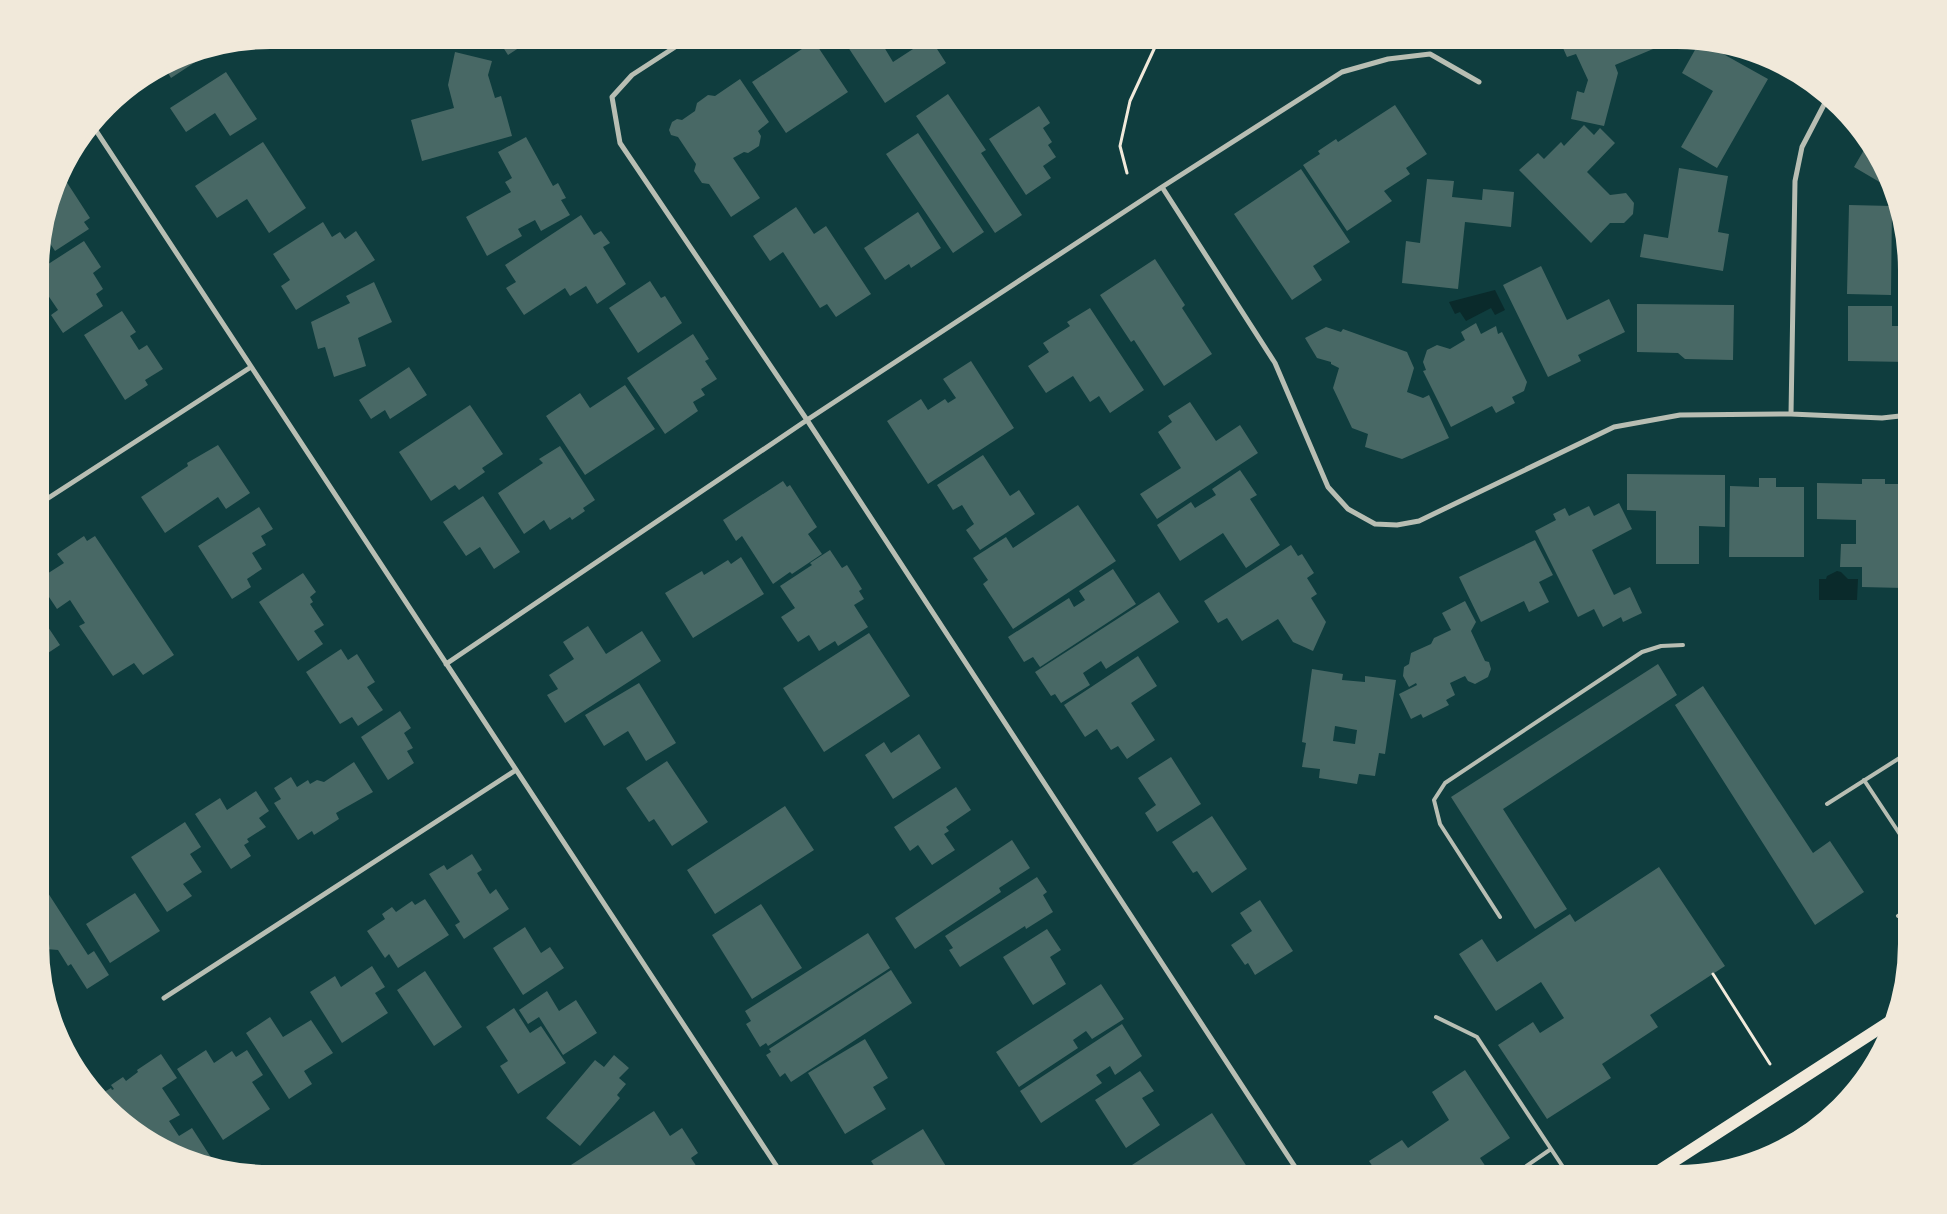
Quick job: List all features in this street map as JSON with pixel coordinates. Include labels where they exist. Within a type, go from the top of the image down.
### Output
[{"type":"main road","points":[[1663,1168],[1886,1024]]},
{"type":"street","points":[[677,46],[632,75],[612,97],[620,143],[807,420],[1296,1168]]},
{"type":"street","points":[[446,664],[807,420],[1162,187],[1342,72],[1388,59],[1430,54],[1480,82]]},
{"type":"street","points":[[1791,414],[1795,180],[1802,147],[1825,103]]},
{"type":"street","points":[[96,130],[778,1168]]},
{"type":"street","points":[[1162,187],[1275,363],[1328,486],[1348,509],[1375,524],[1397,526],[1419,522],[1614,427],[1680,414],[1791,414],[1882,418],[1901,416]]},
{"type":"street","points":[[46,500],[251,367]]},
{"type":"street","points":[[164,998],[516,770]]},
{"type":"lane","points":[[1500,917],[1440,824],[1434,800],[1445,783],[1642,652],[1661,646],[1682,645]]},
{"type":"lane","points":[[1827,804],[1901,757]]},
{"type":"lane","points":[[1864,780],[1901,836]]},
{"type":"lane","points":[[1436,1017],[1477,1037],[1564,1168]]},
{"type":"lane","points":[[1522,1168],[1551,1149]]},
{"type":"path","points":[[1127,173],[1120,146],[1130,101],[1156,46]]},
{"type":"path","points":[[1713,974],[1770,1064]]},
{"type":"water","points":[[1495,290],[1505,310],[1495,315],[1491,308],[1466,321],[1460,312],[1455,314],[1449,302]]},
{"type":"water","points":[[1837,571],[1841,572],[1848,579],[1858,579],[1857,600],[1819,600],[1819,579],[1826,579],[1827,576]]},
{"type":"building","points":[[502,46],[522,46],[508,55]]},
{"type":"building","points":[[806,46],[817,46],[848,92],[786,133],[752,82]]},
{"type":"building","points":[[847,46],[886,46],[884,47],[893,62],[918,46],[935,46],[946,63],[885,103]]},
{"type":"building","points":[[1562,46],[1660,46],[1615,65],[1618,73],[1604,126],[1571,119],[1577,91],[1584,93],[1588,80],[1576,54],[1567,57]]},
{"type":"building","points":[[1696,47],[1706,48],[1717,50],[1768,79],[1717,168],[1681,147],[1713,91],[1682,73]]},
{"type":"building","points":[[455,52],[492,61],[488,75],[495,98],[501,96],[512,136],[422,161],[411,120],[454,108],[448,85]]},
{"type":"building","points":[[204,56],[171,78],[167,71]]},
{"type":"building","points":[[226,72],[257,119],[230,136],[215,113],[186,132],[170,108]]},
{"type":"building","points":[[740,79],[769,122],[758,131],[761,136],[759,146],[748,153],[744,152],[733,158],[760,198],[731,217],[709,184],[702,183],[694,171],[696,164],[678,137],[671,135],[669,130],[672,122],[677,119],[682,120],[695,111],[697,103],[708,95],[715,96]]},
{"type":"building","points":[[948,94],[986,150],[981,153],[1022,215],[995,233],[916,116]]},
{"type":"building","points":[[1395,105],[1427,154],[1406,168],[1410,174],[1384,191],[1392,201],[1347,231],[1303,165],[1320,154],[1318,151],[1336,139],[1338,142]]},
{"type":"building","points":[[1039,106],[1050,123],[1043,128],[1052,142],[1048,145],[1056,157],[1043,166],[1051,178],[1026,195],[989,139]]},
{"type":"building","points":[[1584,125],[1594,135],[1600,128],[1615,143],[1587,172],[1610,195],[1626,193],[1634,203],[1633,214],[1624,223],[1610,223],[1591,243],[1519,170],[1538,153],[1544,159],[1561,142],[1564,146]]},
{"type":"building","points":[[918,133],[984,232],[953,253],[886,154]]},
{"type":"building","points":[[526,137],[553,186],[558,183],[566,198],[561,200],[570,215],[541,231],[535,220],[518,229],[522,236],[487,256],[466,217],[511,192],[505,182],[512,178],[498,152]]},
{"type":"building","points":[[263,142],[306,208],[269,233],[247,199],[217,218],[195,186]]},
{"type":"building","points":[[1865,149],[1884,185],[1854,167]]},
{"type":"building","points":[[1679,168],[1728,176],[1718,232],[1729,234],[1723,271],[1640,257],[1644,234],[1668,238]]},
{"type":"building","points":[[1301,169],[1350,242],[1313,266],[1322,280],[1292,300],[1234,214]]},
{"type":"building","points":[[1427,179],[1454,181],[1452,197],[1482,200],[1483,189],[1514,192],[1511,227],[1465,222],[1458,289],[1402,283],[1406,241],[1420,243]]},
{"type":"building","points":[[66,181],[90,218],[84,222],[89,229],[55,251],[48,240],[54,212]]},
{"type":"building","points":[[1849,205],[1891,206],[1891,295],[1847,294]]},
{"type":"building","points":[[796,207],[814,234],[826,226],[871,294],[836,317],[827,304],[820,308],[783,252],[770,261],[753,236]]},
{"type":"building","points":[[918,212],[941,248],[911,268],[909,264],[885,280],[864,248]]},
{"type":"building","points":[[581,215],[594,235],[601,231],[610,243],[603,247],[626,284],[597,304],[586,286],[570,296],[565,288],[524,315],[506,288],[516,282],[505,265]]},
{"type":"building","points":[[323,222],[332,237],[340,232],[345,239],[356,231],[375,260],[296,310],[281,286],[290,280],[273,254]]},
{"type":"building","points":[[84,241],[101,267],[93,273],[103,289],[96,294],[103,306],[63,333],[51,315],[58,310],[46,292],[46,265]]},
{"type":"building","points":[[1155,259],[1185,305],[1182,308],[1212,354],[1164,386],[1134,340],[1131,342],[1100,295]]},
{"type":"building","points":[[1541,266],[1567,320],[1609,299],[1625,332],[1578,355],[1581,361],[1548,377],[1503,285]]},
{"type":"building","points":[[650,281],[661,298],[665,296],[682,323],[638,353],[609,308]]},
{"type":"building","points":[[374,282],[392,322],[358,338],[366,366],[334,377],[325,347],[318,349],[311,322],[350,303],[346,296]]},
{"type":"building","points":[[1637,304],[1734,305],[1733,360],[1685,359],[1678,353],[1637,352]]},
{"type":"building","points":[[1848,306],[1892,306],[1892,326],[1901,326],[1901,362],[1848,361]]},
{"type":"building","points":[[1090,308],[1144,390],[1110,413],[1099,396],[1090,402],[1073,376],[1046,393],[1028,366],[1049,352],[1043,343],[1070,326],[1067,322]]},
{"type":"building","points":[[122,311],[136,332],[130,336],[139,350],[147,345],[163,369],[145,380],[148,385],[125,400],[84,335]]},
{"type":"building","points":[[1476,323],[1481,334],[1496,326],[1498,334],[1502,332],[1527,382],[1524,391],[1512,397],[1515,403],[1496,413],[1492,406],[1451,427],[1423,371],[1426,370],[1423,362],[1427,350],[1437,345],[1450,349],[1465,340],[1461,332]]},
{"type":"building","points":[[1326,327],[1341,332],[1343,329],[1407,352],[1414,368],[1407,392],[1423,398],[1429,395],[1449,438],[1402,459],[1365,447],[1368,434],[1352,428],[1333,388],[1339,368],[1331,364],[1331,362],[1317,358],[1305,338]]},
{"type":"building","points":[[693,334],[709,359],[705,361],[717,379],[701,389],[705,395],[693,402],[698,411],[665,434],[627,378]]},
{"type":"building","points":[[971,361],[1014,428],[928,484],[887,421],[921,399],[928,410],[945,399],[948,403],[956,398],[943,379]]},
{"type":"building","points":[[409,367],[427,395],[390,419],[385,410],[371,419],[359,400]]},
{"type":"building","points":[[625,385],[655,429],[585,475],[546,416],[580,393],[590,408]]},
{"type":"building","points":[[1190,402],[1216,441],[1240,425],[1258,453],[1157,519],[1140,494],[1181,468],[1158,432],[1172,422],[1168,416]]},
{"type":"building","points":[[470,405],[503,454],[482,468],[485,472],[459,490],[455,485],[431,501],[399,452]]},
{"type":"building","points":[[218,445],[250,493],[226,509],[218,497],[165,533],[141,497],[188,466],[187,463]]},
{"type":"building","points":[[560,446],[595,500],[583,508],[585,511],[572,520],[570,517],[550,530],[544,520],[524,534],[498,493],[543,463],[539,459]]},
{"type":"building","points":[[983,455],[1010,496],[1019,490],[1035,514],[980,550],[966,530],[974,524],[962,505],[953,510],[937,485]]},
{"type":"building","points":[[1240,470],[1257,495],[1250,499],[1280,545],[1246,568],[1223,533],[1180,561],[1157,525],[1191,502],[1195,508],[1216,495],[1212,489]]},
{"type":"building","points":[[1627,474],[1725,475],[1725,527],[1699,526],[1699,564],[1656,564],[1656,511],[1627,510]]},
{"type":"building","points":[[1759,478],[1776,478],[1776,487],[1804,487],[1804,557],[1729,557],[1730,486],[1759,487]]},
{"type":"building","points":[[1862,479],[1885,479],[1885,484],[1901,484],[1901,588],[1862,587],[1862,567],[1840,567],[1841,544],[1856,544],[1856,520],[1817,519],[1817,483],[1862,484]]},
{"type":"building","points":[[783,481],[787,487],[790,485],[817,527],[808,534],[822,554],[773,584],[742,536],[736,541],[723,520]]},
{"type":"building","points":[[483,496],[520,552],[494,569],[480,547],[466,556],[443,522]]},
{"type":"building","points":[[1619,503],[1632,529],[1592,550],[1614,595],[1630,587],[1642,613],[1623,622],[1621,617],[1603,627],[1594,609],[1578,617],[1535,531],[1556,520],[1553,514],[1565,508],[1569,516],[1589,506],[1594,516]]},
{"type":"building","points":[[1078,505],[1116,561],[1013,629],[983,584],[988,580],[973,558],[1006,537],[1013,548]]},
{"type":"building","points":[[259,507],[273,529],[261,536],[266,545],[252,553],[262,569],[247,579],[251,587],[232,599],[198,546]]},
{"type":"building","points":[[84,536],[87,541],[95,536],[174,655],[143,675],[134,663],[113,676],[79,626],[85,623],[70,600],[57,609],[46,592],[46,575],[64,563],[57,554]]},
{"type":"building","points":[[1535,540],[1553,575],[1539,582],[1549,602],[1529,612],[1524,601],[1481,622],[1459,577]]},
{"type":"building","points":[[1291,545],[1298,556],[1302,554],[1314,573],[1307,578],[1317,594],[1311,598],[1326,622],[1313,651],[1293,642],[1278,619],[1242,641],[1227,618],[1218,623],[1204,601]]},
{"type":"building","points":[[830,550],[842,568],[847,565],[862,589],[859,591],[864,599],[854,605],[868,627],[838,646],[835,641],[819,651],[809,635],[798,642],[781,617],[795,608],[780,586],[812,565],[810,563]]},
{"type":"building","points":[[741,557],[764,594],[693,638],[665,593],[702,571],[704,575],[728,560],[731,564]]},
{"type":"building","points":[[1113,569],[1136,604],[1040,667],[1033,657],[1024,662],[1008,637],[1069,598],[1074,607],[1085,600],[1079,591]]},
{"type":"building","points":[[303,573],[316,592],[310,597],[313,602],[310,604],[324,625],[314,631],[323,644],[298,661],[259,602]]},
{"type":"building","points":[[1159,592],[1179,622],[1106,669],[1101,661],[1083,673],[1090,685],[1061,703],[1055,694],[1051,696],[1035,672]]},
{"type":"building","points":[[1465,601],[1476,622],[1471,631],[1485,661],[1489,662],[1491,669],[1488,677],[1475,684],[1468,681],[1465,676],[1450,683],[1455,695],[1446,700],[1449,705],[1423,718],[1421,714],[1411,719],[1399,694],[1417,685],[1416,683],[1409,687],[1403,676],[1404,667],[1409,664],[1411,653],[1431,644],[1434,638],[1451,630],[1442,613]]},
{"type":"building","points":[[588,626],[606,654],[642,631],[661,661],[565,723],[547,695],[558,689],[549,675],[574,659],[563,642]]},
{"type":"building","points":[[48,627],[60,645],[46,654],[46,628]]},
{"type":"building","points":[[869,633],[910,696],[824,752],[783,688]]},
{"type":"building","points":[[341,649],[348,660],[357,654],[375,682],[367,687],[383,710],[358,726],[352,717],[340,724],[306,672]]},
{"type":"building","points":[[1138,656],[1157,686],[1131,703],[1155,740],[1127,759],[1118,746],[1111,750],[1097,729],[1085,737],[1064,705]]},
{"type":"building","points":[[1658,664],[1677,695],[1503,809],[1567,909],[1535,929],[1451,797]]},
{"type":"building","points":[[1312,669],[1343,674],[1342,680],[1365,682],[1365,676],[1396,680],[1385,754],[1379,753],[1375,776],[1359,774],[1357,784],[1319,778],[1320,769],[1302,767],[1306,743],[1302,742]],"holes":[[[1335,726],[1357,730],[1355,744],[1333,741]]]},
{"type":"building","points":[[639,683],[676,743],[646,761],[628,731],[604,746],[585,715]]},
{"type":"building","points":[[1703,686],[1813,853],[1830,841],[1864,892],[1815,925],[1675,705]]},
{"type":"building","points":[[400,711],[411,728],[404,733],[413,748],[407,751],[414,763],[388,780],[361,737]]},
{"type":"building","points":[[919,734],[941,768],[893,799],[865,755],[884,742],[891,753]]},
{"type":"building","points":[[1171,757],[1201,804],[1157,832],[1145,813],[1156,805],[1138,778]]},
{"type":"building","points":[[667,761],[708,822],[672,846],[654,819],[649,822],[626,788]]},
{"type":"building","points":[[354,762],[373,792],[336,813],[339,819],[314,835],[312,831],[298,840],[274,803],[281,799],[274,788],[291,777],[297,787],[308,780],[310,784],[317,780],[324,782]]},
{"type":"building","points":[[956,787],[971,810],[946,827],[949,831],[944,834],[955,850],[932,865],[918,845],[910,851],[894,827]]},
{"type":"building","points":[[256,791],[269,811],[259,818],[266,827],[247,839],[249,842],[244,845],[251,856],[231,869],[195,814],[220,798],[227,810]]},
{"type":"building","points":[[785,806],[814,850],[715,914],[687,870]]},
{"type":"building","points":[[1212,816],[1247,869],[1212,893],[1197,871],[1193,873],[1172,842]]},
{"type":"building","points":[[185,822],[201,847],[190,854],[202,872],[183,884],[192,896],[167,912],[131,857]]},
{"type":"building","points":[[1012,840],[1030,868],[999,888],[1001,892],[915,949],[895,918]]},
{"type":"building","points":[[472,854],[482,870],[477,873],[490,894],[496,889],[509,909],[464,939],[455,925],[460,922],[429,874],[444,865],[447,870]]},
{"type":"building","points":[[1659,867],[1725,966],[1650,1015],[1658,1027],[1602,1064],[1611,1078],[1547,1119],[1498,1045],[1533,1022],[1540,1033],[1564,1018],[1541,982],[1496,1011],[1459,954],[1482,939],[1497,962],[1570,914],[1575,922]]},
{"type":"building","points":[[1037,877],[1047,892],[1043,895],[1053,912],[1026,929],[1025,926],[960,967],[949,950],[953,948],[945,936]]},
{"type":"building","points":[[46,890],[88,955],[94,951],[109,975],[87,989],[71,964],[68,966],[58,950],[46,949]]},
{"type":"building","points":[[135,893],[160,931],[110,963],[86,924]]},
{"type":"building","points":[[425,899],[449,935],[398,968],[389,954],[385,958],[367,931],[385,919],[382,914],[392,907],[396,912],[412,901],[415,905]]},
{"type":"building","points":[[1260,900],[1293,951],[1255,975],[1248,963],[1245,965],[1231,945],[1252,931],[1240,913]]},
{"type":"building","points":[[761,904],[802,968],[752,999],[712,935]]},
{"type":"building","points":[[525,927],[541,953],[550,947],[564,968],[523,995],[493,948]]},
{"type":"building","points":[[1047,929],[1061,950],[1050,957],[1066,984],[1033,1005],[1003,957]]},
{"type":"building","points":[[868,933],[890,968],[768,1046],[766,1043],[760,1047],[746,1024],[751,1021],[745,1011]]},
{"type":"building","points":[[372,966],[385,987],[375,993],[388,1013],[342,1043],[310,992],[335,976],[341,987]]},
{"type":"building","points":[[891,970],[912,1003],[791,1082],[785,1073],[780,1077],[766,1055],[771,1052],[769,1049]]},
{"type":"building","points":[[425,971],[462,1027],[434,1046],[397,990]]},
{"type":"building","points":[[1101,984],[1124,1019],[1092,1039],[1086,1031],[1073,1040],[1078,1048],[1019,1087],[996,1052]]},
{"type":"building","points":[[547,991],[559,1011],[576,1000],[597,1033],[563,1055],[539,1017],[528,1024],[519,1010]]},
{"type":"building","points":[[514,1008],[530,1033],[541,1026],[566,1063],[518,1094],[500,1066],[508,1061],[486,1027]]},
{"type":"building","points":[[270,1017],[283,1037],[311,1020],[333,1053],[304,1071],[312,1084],[289,1099],[246,1033]]},
{"type":"building","points":[[1122,1024],[1142,1056],[1115,1075],[1110,1066],[1096,1075],[1102,1083],[1041,1123],[1020,1091]]},
{"type":"building","points":[[865,1039],[888,1078],[873,1087],[886,1109],[845,1134],[808,1073]]},
{"type":"building","points":[[206,1050],[214,1063],[232,1051],[236,1057],[247,1050],[263,1075],[252,1082],[270,1109],[223,1140],[177,1069]]},
{"type":"building","points":[[161,1054],[177,1078],[162,1088],[180,1115],[169,1121],[179,1136],[192,1128],[212,1159],[185,1151],[158,1138],[123,1112],[103,1092],[111,1088],[112,1090],[114,1089],[111,1085],[123,1077],[126,1081],[138,1072],[137,1070]]},
{"type":"building","points":[[614,1055],[629,1068],[619,1078],[626,1084],[617,1095],[620,1098],[580,1146],[546,1118],[595,1060],[604,1067]]},
{"type":"building","points":[[1465,1070],[1510,1138],[1480,1158],[1487,1168],[1374,1168],[1369,1161],[1402,1140],[1408,1148],[1449,1120],[1432,1092]]},
{"type":"building","points":[[1140,1071],[1154,1091],[1142,1098],[1160,1125],[1126,1148],[1095,1100]]},
{"type":"building","points":[[654,1111],[670,1136],[682,1128],[698,1153],[691,1158],[698,1168],[566,1168]]},
{"type":"building","points":[[1212,1113],[1248,1168],[1127,1168]]},
{"type":"building","points":[[923,1129],[947,1168],[876,1168],[871,1161]]}]
